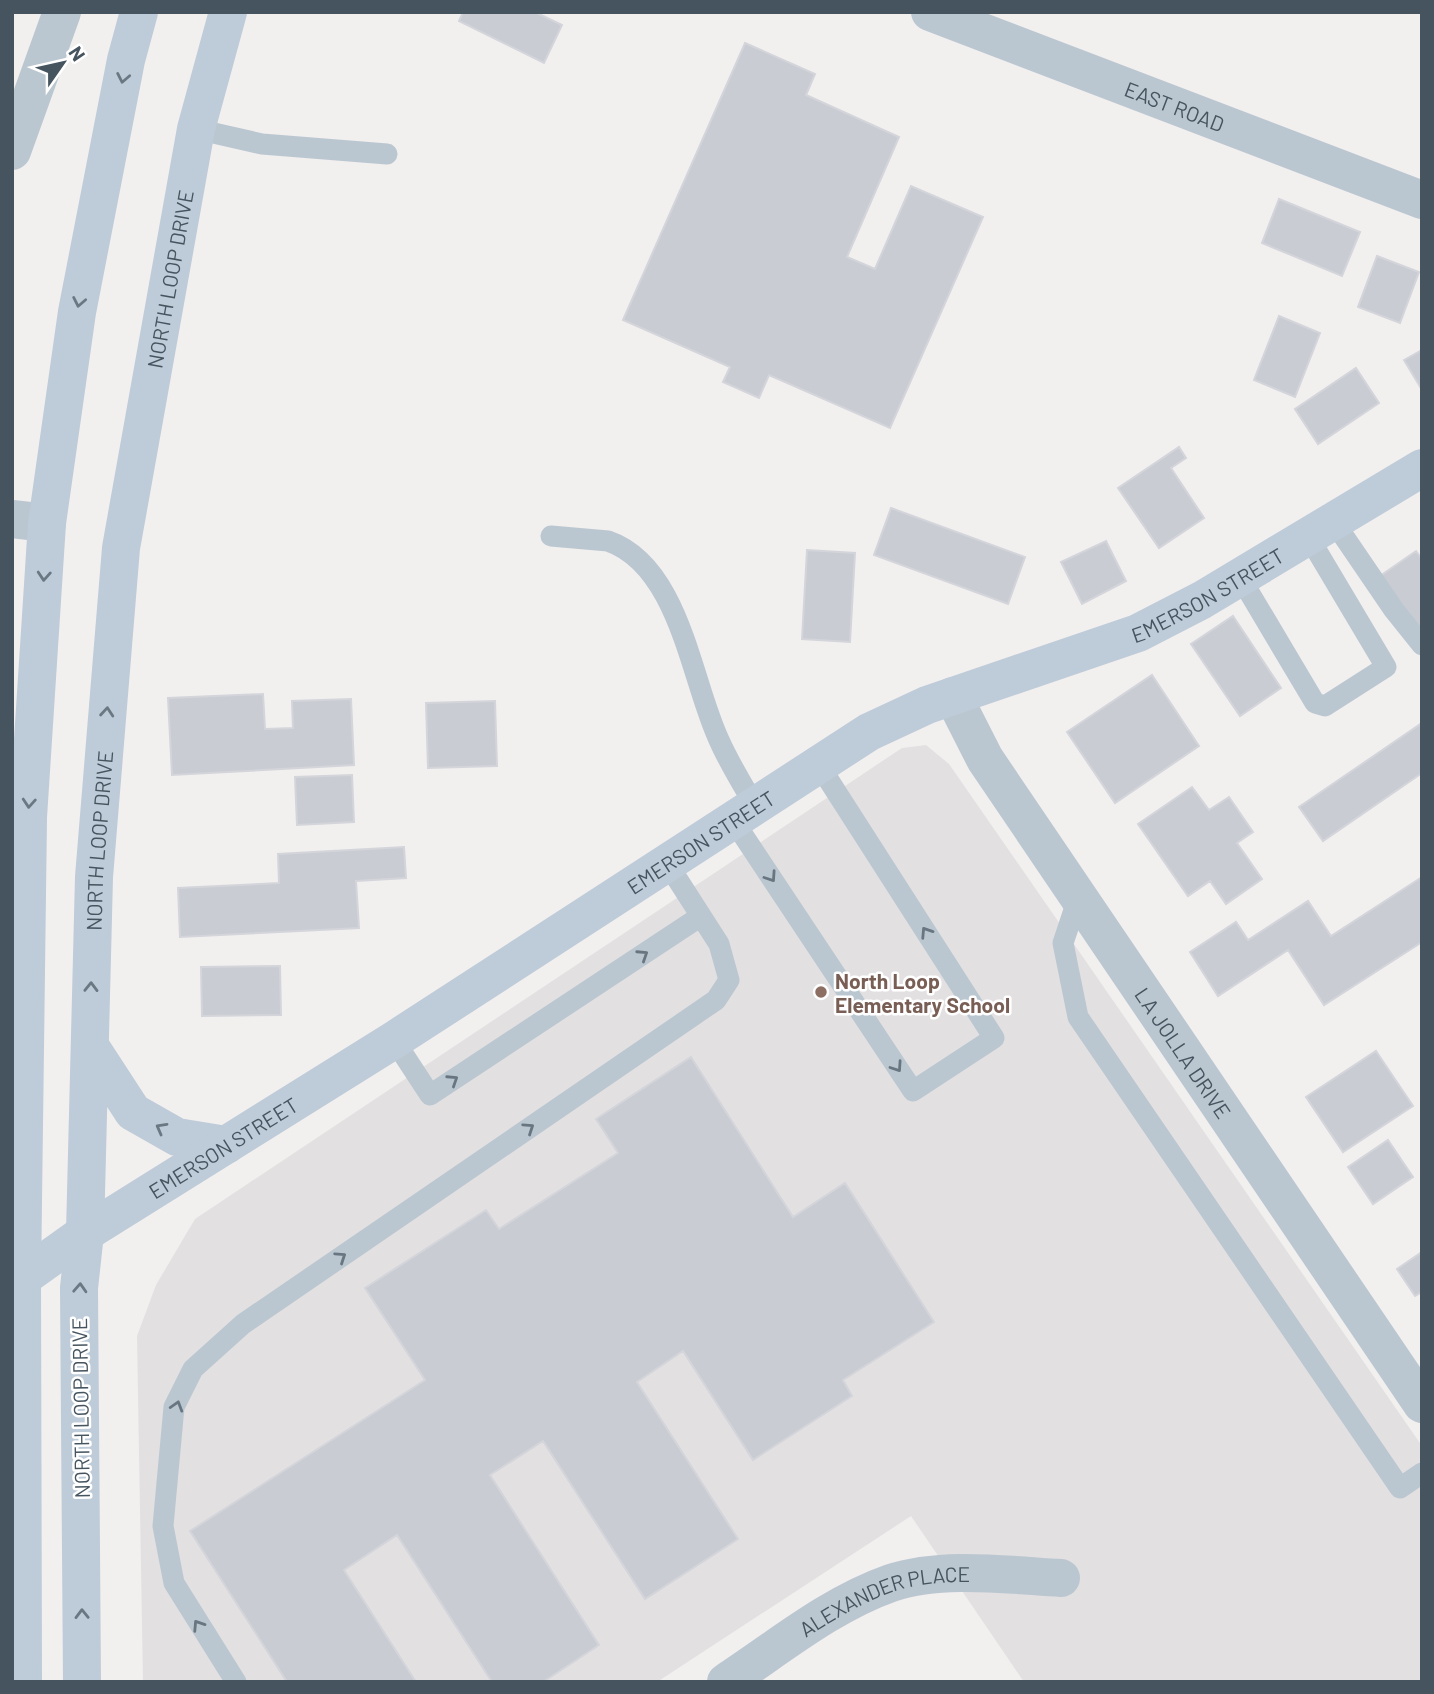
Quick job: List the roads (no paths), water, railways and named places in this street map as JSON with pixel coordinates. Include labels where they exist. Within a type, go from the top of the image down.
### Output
[{"type":"main road","points":[[23,1682],[17,1446],[17,1277],[28,817],[30,521],[77,312],[126,61],[139,12]]},
{"type":"main road","name":"NORTH LOOP DRIVE","points":[[82,1682],[79,1288],[85,1233],[94,877],[121,548],[196,129],[228,12]]},
{"type":"main road","name":"EMERSON STREET","points":[[17,1277],[394,1040],[869,732],[927,705],[1138,633],[1240,577],[1422,468]]},
{"type":"main road","points":[[90,1046],[133,1112],[177,1137],[226,1145]]},
{"type":"street","points":[[12,151],[62,12]]},
{"type":"street","name":"EAST ROAD","points":[[930,12],[1422,200]]},
{"type":"street","name":"LA JOLLA DRIVE","points":[[953,696],[985,759],[1422,1404]]},
{"type":"street","name":"ALEXANDER PLACE","points":[[726,1682],[837,1608],[892,1583],[952,1573],[1061,1577]]},
{"type":"lane","points":[[196,129],[262,144],[387,154]]},
{"type":"lane","points":[[1240,577],[1315,703],[1325,706],[1386,667],[1321,529]]},
{"type":"lane","points":[[1321,529],[1422,645]]},
{"type":"lane","points":[[551,536],[616,544],[648,570],[668,601],[688,648],[744,813],[913,1091],[994,1038],[819,765]]},
{"type":"lane","points":[[236,1682],[174,1583],[163,1526],[174,1407],[193,1369],[243,1324],[716,1000],[729,980],[719,944],[667,863]]},
{"type":"lane","points":[[1078,898],[1063,943],[1078,1017],[1400,1488],[1422,1473]]},
{"type":"lane","points":[[394,1040],[430,1095],[701,916]]},
{"type":"place","name":"North Loop Elementary School","points":[[821,992]]}]
